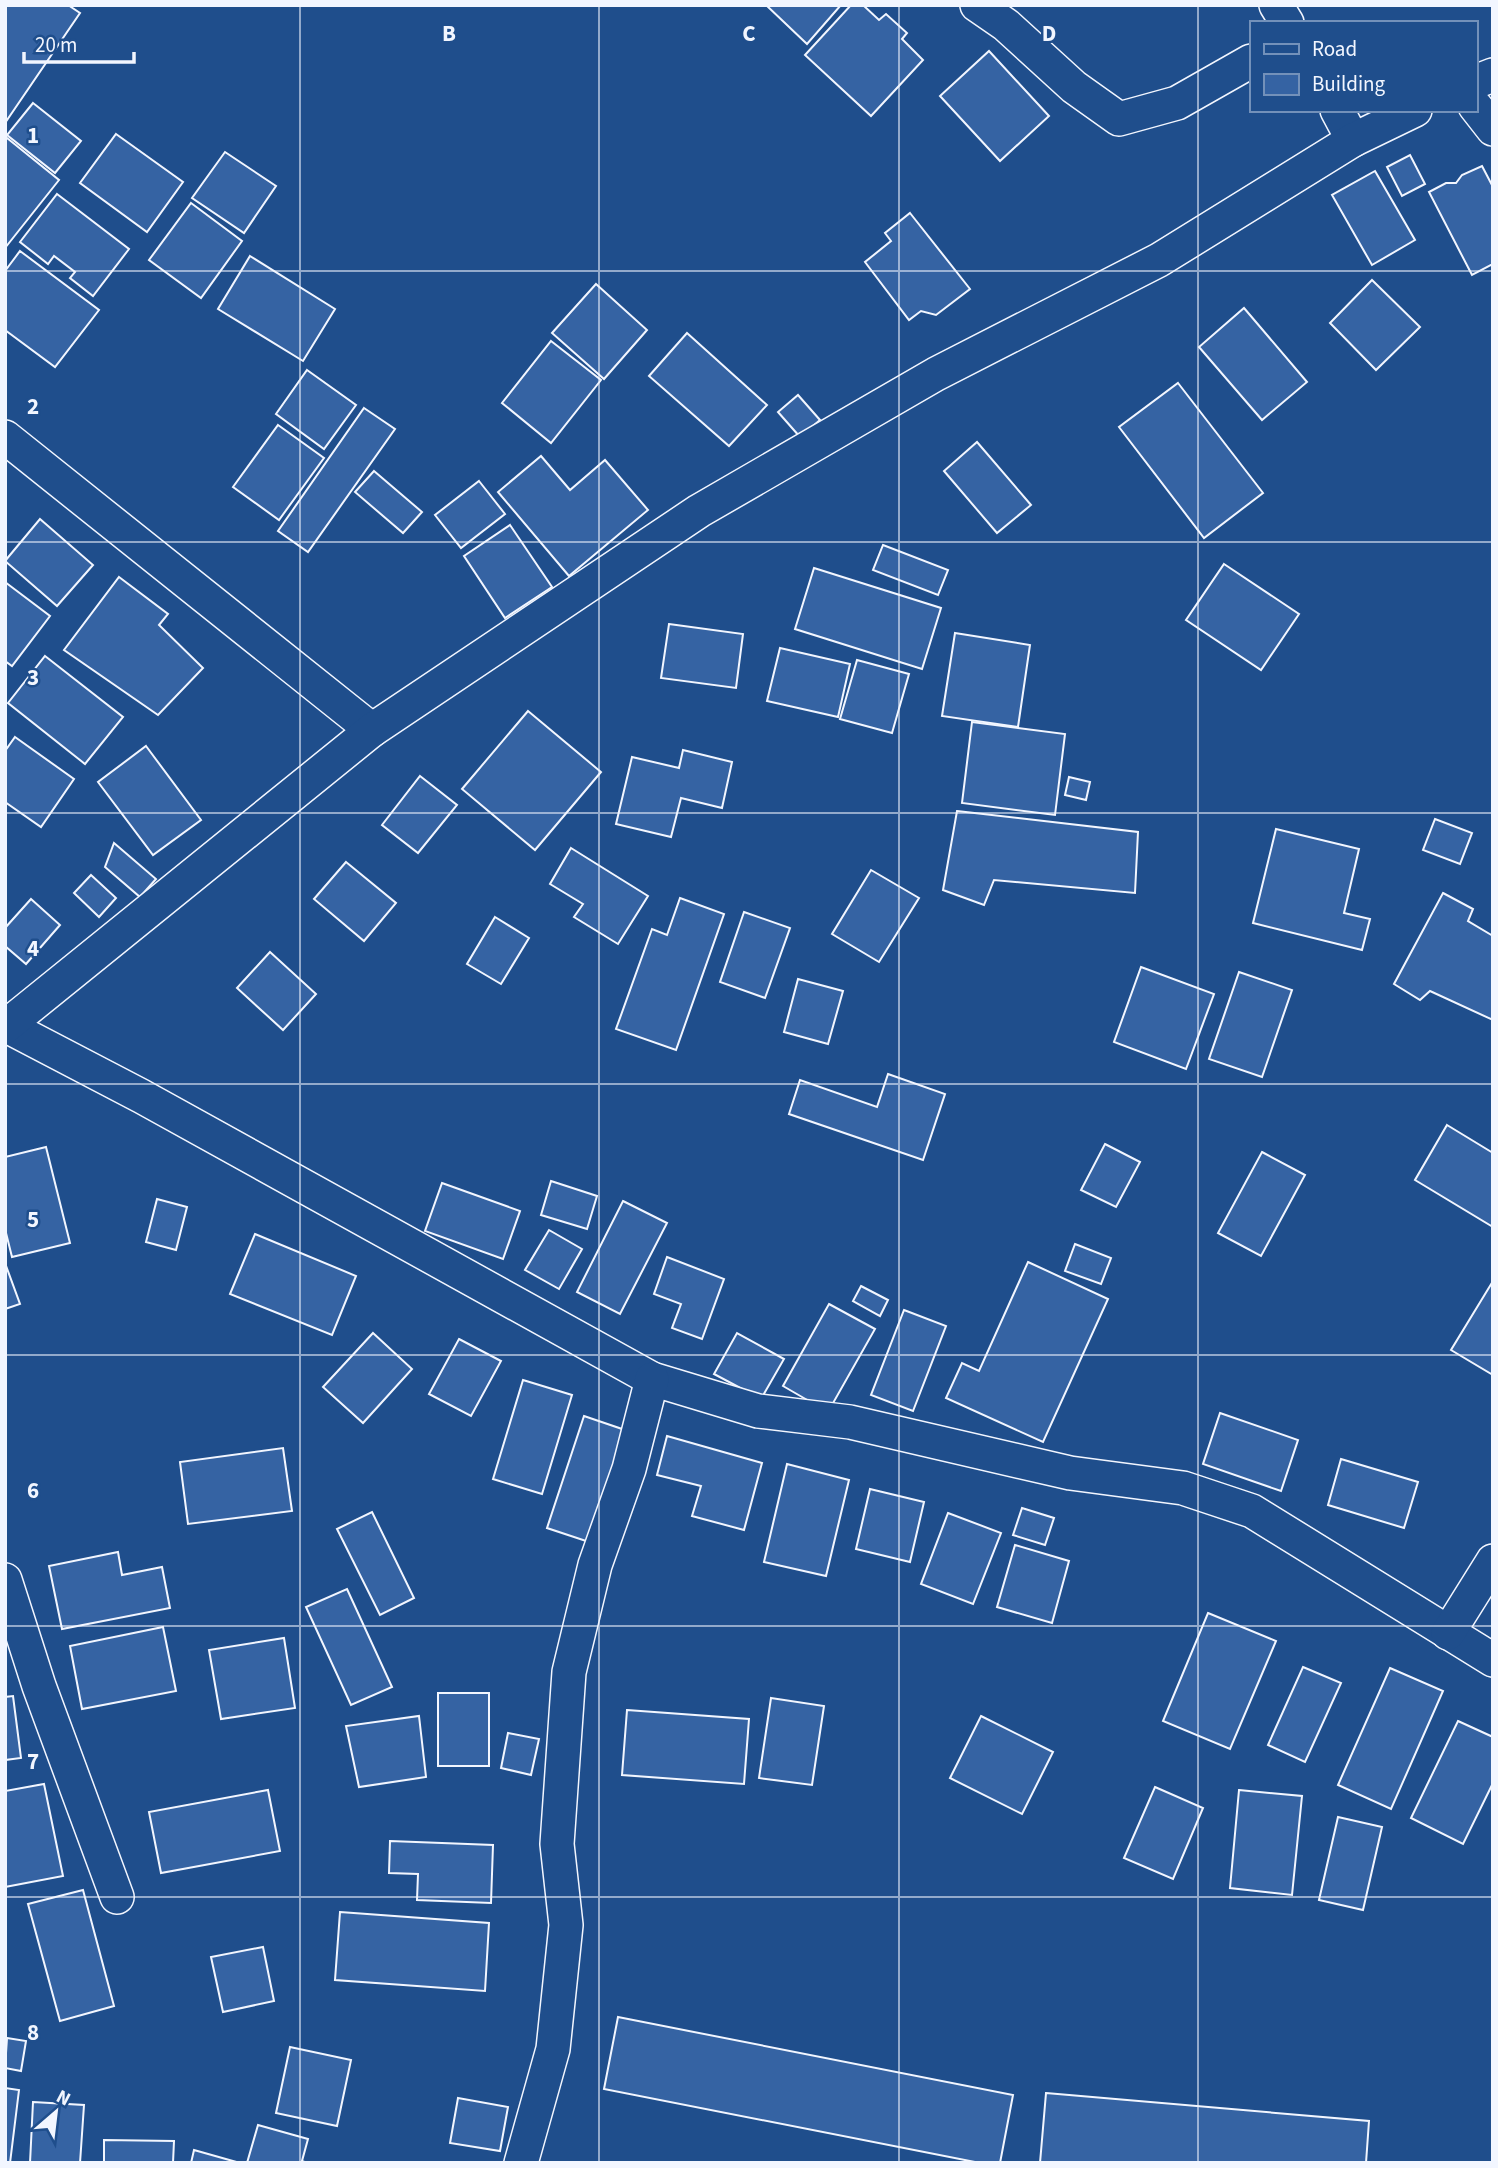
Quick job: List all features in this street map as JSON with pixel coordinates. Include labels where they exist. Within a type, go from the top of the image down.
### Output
[{"type":"street","points":[[977,5],[1006,25],[1074,87],[1119,119],[1177,103],[1250,62]]},
{"type":"street","points":[[1276,5],[1286,21]]},
{"type":"street","points":[[1477,109],[1493,129]]},
{"type":"street","points":[[1338,112],[1353,139]]},
{"type":"street","points":[[1411,112],[1353,139],[1159,260],[936,374],[699,511],[372,730],[6,1026],[165,1110],[652,1379],[758,1411],[850,1422],[1070,1473],[1183,1488],[1251,1511],[1493,1660]]},
{"type":"street","points":[[5,437],[372,730]]},
{"type":"street","points":[[521,2163],[554,2049],[566,1925],[557,1844],[569,1672],[595,1565],[629,1469],[652,1379]]},
{"type":"street","points":[[1448,1633],[1493,1560]]},
{"type":"street","points":[[5,1580],[39,1686],[117,1897]]},
{"type":"building","points":[[5,5],[68,5],[80,13],[5,123]]},
{"type":"building","points":[[766,5],[841,5],[807,44]]},
{"type":"building","points":[[851,5],[863,5],[879,20],[886,14],[907,33],[902,39],[923,60],[871,116],[805,55]]},
{"type":"building","points":[[989,51],[1049,116],[1000,161],[940,96]]},
{"type":"building","points":[[33,103],[81,141],[55,173],[7,135]]},
{"type":"building","points":[[116,134],[183,182],[147,232],[80,183]]},
{"type":"building","points":[[7,138],[59,180],[5,248],[5,141]]},
{"type":"building","points":[[225,152],[276,186],[244,233],[192,198]]},
{"type":"building","points":[[1410,155],[1425,184],[1402,196],[1387,167]]},
{"type":"building","points":[[1482,166],[1493,187],[1493,264],[1472,275],[1429,192],[1446,183],[1456,183],[1462,175]]},
{"type":"building","points":[[1375,171],[1415,240],[1372,265],[1332,195]]},
{"type":"building","points":[[57,194],[129,249],[93,296],[70,278],[75,272],[54,256],[48,264],[20,242]]},
{"type":"building","points":[[191,203],[242,241],[201,298],[149,260]]},
{"type":"building","points":[[910,213],[970,289],[936,315],[921,311],[909,320],[865,262],[891,241],[885,233]]},
{"type":"building","points":[[20,251],[99,310],[55,367],[5,330],[5,271]]},
{"type":"building","points":[[250,256],[335,309],[303,361],[218,309]]},
{"type":"building","points":[[1372,280],[1420,327],[1376,370],[1330,323]]},
{"type":"building","points":[[596,284],[647,330],[604,379],[552,333]]},
{"type":"building","points":[[1244,308],[1307,382],[1262,420],[1199,347]]},
{"type":"building","points":[[687,333],[767,405],[729,446],[649,376]]},
{"type":"building","points":[[551,341],[601,380],[551,443],[502,403]]},
{"type":"building","points":[[307,370],[356,405],[324,449],[276,414]]},
{"type":"building","points":[[1178,383],[1263,493],[1204,538],[1119,427]]},
{"type":"building","points":[[798,395],[820,420],[800,437],[778,412]]},
{"type":"building","points":[[364,408],[395,429],[308,552],[278,531]]},
{"type":"building","points":[[278,425],[324,458],[279,520],[233,487]]},
{"type":"building","points":[[977,442],[1031,505],[997,533],[944,471]]},
{"type":"building","points":[[541,456],[570,490],[605,460],[648,510],[569,576],[498,492]]},
{"type":"building","points":[[374,471],[422,512],[403,533],[355,492]]},
{"type":"building","points":[[479,481],[505,514],[461,548],[435,515]]},
{"type":"building","points":[[40,519],[93,565],[57,606],[5,561]]},
{"type":"building","points":[[510,525],[552,587],[505,618],[464,556]]},
{"type":"building","points":[[883,545],[948,570],[938,595],[873,570]]},
{"type":"building","points":[[1224,564],[1299,614],[1261,670],[1186,620]]},
{"type":"building","points":[[814,568],[941,608],[922,669],[795,629]]},
{"type":"building","points":[[119,577],[168,614],[159,625],[203,668],[158,715],[64,650]]},
{"type":"building","points":[[5,582],[50,616],[12,666],[5,661]]},
{"type":"building","points":[[669,624],[743,634],[736,688],[661,678]]},
{"type":"building","points":[[955,633],[1030,645],[1018,727],[942,716]]},
{"type":"building","points":[[780,648],[850,664],[838,717],[767,701]]},
{"type":"building","points":[[45,656],[123,717],[85,764],[8,703]]},
{"type":"building","points":[[857,660],[909,674],[892,733],[840,719]]},
{"type":"building","points":[[528,711],[601,772],[535,850],[462,789]]},
{"type":"building","points":[[972,722],[1065,734],[1055,815],[962,803]]},
{"type":"building","points":[[15,737],[74,779],[41,827],[5,802],[5,751]]},
{"type":"building","points":[[146,746],[201,820],[153,855],[98,782]]},
{"type":"building","points":[[683,750],[732,762],[722,808],[681,798],[671,837],[616,824],[632,757],[679,768]]},
{"type":"building","points":[[420,776],[457,805],[418,853],[382,825]]},
{"type":"building","points":[[1069,777],[1090,782],[1086,800],[1065,795]]},
{"type":"building","points":[[957,811],[1138,832],[1135,893],[994,880],[984,905],[943,890]]},
{"type":"building","points":[[1435,819],[1472,833],[1460,864],[1423,850]]},
{"type":"building","points":[[1276,829],[1359,849],[1344,913],[1370,919],[1362,950],[1253,923]]},
{"type":"building","points":[[114,843],[156,879],[140,897],[105,867]]},
{"type":"building","points":[[571,848],[648,896],[618,944],[574,917],[583,904],[550,884]]},
{"type":"building","points":[[346,862],[396,903],[364,941],[314,899]]},
{"type":"building","points":[[871,870],[919,898],[879,962],[832,934]]},
{"type":"building","points":[[91,875],[116,898],[99,917],[74,893]]},
{"type":"building","points":[[1443,893],[1473,909],[1468,921],[1493,936],[1493,1020],[1430,991],[1420,1000],[1394,984]]},
{"type":"building","points":[[680,898],[724,914],[676,1050],[616,1029],[652,929],[667,935]]},
{"type":"building","points":[[31,899],[60,925],[26,964],[5,946],[5,928]]},
{"type":"building","points":[[744,912],[790,928],[765,998],[720,982]]},
{"type":"building","points":[[495,917],[529,938],[501,984],[467,964]]},
{"type":"building","points":[[270,952],[316,994],[283,1030],[237,988]]},
{"type":"building","points":[[1141,967],[1214,994],[1186,1069],[1114,1042]]},
{"type":"building","points":[[1239,972],[1292,990],[1262,1077],[1209,1059]]},
{"type":"building","points":[[798,979],[843,991],[828,1044],[784,1032]]},
{"type":"building","points":[[888,1074],[945,1094],[923,1160],[789,1114],[800,1080],[877,1107]]},
{"type":"building","points":[[1447,1125],[1493,1153],[1493,1227],[1415,1180]]},
{"type":"building","points":[[1105,1144],[1140,1162],[1116,1207],[1081,1190]]},
{"type":"building","points":[[46,1147],[70,1243],[12,1257],[5,1229],[5,1157]]},
{"type":"building","points":[[1262,1152],[1305,1175],[1261,1256],[1218,1233]]},
{"type":"building","points":[[551,1181],[597,1196],[587,1229],[541,1215]]},
{"type":"building","points":[[442,1183],[520,1211],[503,1259],[425,1231]]},
{"type":"building","points":[[157,1199],[187,1207],[176,1250],[146,1242]]},
{"type":"building","points":[[623,1201],[667,1223],[620,1314],[577,1292]]},
{"type":"building","points":[[549,1230],[582,1249],[559,1289],[525,1270]]},
{"type":"building","points":[[255,1234],[356,1276],[332,1335],[230,1294]]},
{"type":"building","points":[[1075,1244],[1111,1258],[1101,1284],[1065,1271]]},
{"type":"building","points":[[667,1257],[724,1279],[702,1339],[672,1328],[681,1304],[654,1294]]},
{"type":"building","points":[[1028,1262],[1108,1299],[1043,1442],[946,1398],[962,1363],[979,1371]]},
{"type":"building","points":[[5,1263],[20,1304],[5,1309]]},
{"type":"building","points":[[1493,1281],[1493,1375],[1451,1350]]},
{"type":"building","points":[[861,1286],[888,1300],[880,1316],[853,1301]]},
{"type":"building","points":[[829,1304],[875,1329],[828,1412],[783,1386]]},
{"type":"building","points":[[904,1310],[946,1326],[913,1411],[871,1395]]},
{"type":"building","points":[[373,1333],[412,1369],[363,1423],[323,1387]]},
{"type":"building","points":[[737,1333],[784,1359],[761,1399],[714,1374]]},
{"type":"building","points":[[459,1339],[501,1361],[471,1416],[429,1394]]},
{"type":"building","points":[[523,1380],[572,1395],[542,1494],[493,1479]]},
{"type":"building","points":[[1220,1413],[1298,1440],[1281,1491],[1203,1464]]},
{"type":"building","points":[[584,1416],[625,1430],[589,1542],[547,1528]]},
{"type":"building","points":[[667,1436],[762,1463],[744,1530],[692,1516],[701,1486],[657,1475]]},
{"type":"building","points":[[283,1448],[292,1511],[188,1524],[180,1462]]},
{"type":"building","points":[[1341,1459],[1418,1482],[1404,1528],[1328,1505]]},
{"type":"building","points":[[787,1464],[849,1480],[826,1576],[764,1562]]},
{"type":"building","points":[[870,1489],[924,1502],[910,1562],[856,1549]]},
{"type":"building","points":[[1022,1508],[1054,1518],[1045,1545],[1013,1535]]},
{"type":"building","points":[[372,1512],[414,1598],[380,1615],[337,1529]]},
{"type":"building","points":[[948,1513],[1001,1533],[973,1604],[921,1584]]},
{"type":"building","points":[[1015,1545],[1069,1561],[1052,1623],[997,1607]]},
{"type":"building","points":[[118,1552],[122,1575],[162,1567],[170,1608],[62,1629],[49,1566]]},
{"type":"building","points":[[347,1589],[392,1687],[351,1705],[306,1607]]},
{"type":"building","points":[[1208,1613],[1276,1641],[1230,1749],[1163,1721]]},
{"type":"building","points":[[163,1627],[176,1691],[82,1709],[70,1646]]},
{"type":"building","points":[[284,1638],[295,1708],[221,1719],[209,1650]]},
{"type":"building","points":[[1303,1667],[1341,1683],[1305,1762],[1268,1745]]},
{"type":"building","points":[[1390,1668],[1443,1691],[1391,1809],[1338,1785]]},
{"type":"building","points":[[438,1693],[489,1693],[489,1766],[438,1766]]},
{"type":"building","points":[[13,1696],[21,1758],[5,1760],[5,1697]]},
{"type":"building","points":[[771,1698],[824,1706],[812,1785],[759,1778]]},
{"type":"building","points":[[627,1710],[749,1719],[744,1784],[622,1775]]},
{"type":"building","points":[[419,1716],[426,1777],[359,1787],[346,1726]]},
{"type":"building","points":[[981,1716],[1053,1752],[1022,1814],[950,1778]]},
{"type":"building","points":[[1458,1721],[1493,1737],[1493,1783],[1463,1844],[1411,1818]]},
{"type":"building","points":[[508,1733],[539,1739],[531,1775],[501,1768]]},
{"type":"building","points":[[44,1784],[63,1876],[5,1887],[5,1791]]},
{"type":"building","points":[[1155,1787],[1203,1808],[1173,1879],[1124,1858]]},
{"type":"building","points":[[268,1790],[280,1851],[161,1873],[149,1812]]},
{"type":"building","points":[[1239,1790],[1302,1796],[1292,1895],[1230,1888]]},
{"type":"building","points":[[1338,1817],[1382,1827],[1363,1910],[1319,1900]]},
{"type":"building","points":[[390,1841],[493,1845],[491,1903],[417,1900],[418,1874],[389,1873]]},
{"type":"building","points":[[83,1890],[114,2006],[60,2021],[28,1904]]},
{"type":"building","points":[[340,1912],[489,1923],[485,1991],[335,1980]]},
{"type":"building","points":[[263,1947],[274,2001],[223,2012],[211,1957]]},
{"type":"building","points":[[618,2017],[1013,2095],[1000,2163],[980,2163],[604,2089]]},
{"type":"building","points":[[7,2038],[26,2041],[21,2071],[5,2068]]},
{"type":"building","points":[[290,2047],[351,2060],[337,2126],[276,2113]]},
{"type":"building","points":[[5,2088],[19,2090],[10,2163],[5,2163]]},
{"type":"building","points":[[1046,2093],[1369,2121],[1366,2163],[1040,2163]]},
{"type":"building","points":[[458,2098],[508,2107],[500,2151],[450,2143]]},
{"type":"building","points":[[33,2102],[84,2105],[80,2163],[30,2163]]},
{"type":"building","points":[[258,2125],[308,2139],[302,2161],[307,2163],[247,2163]]},
{"type":"building","points":[[104,2140],[174,2141],[173,2163],[104,2163]]},
{"type":"building","points":[[194,2150],[240,2163],[191,2163]]}]
